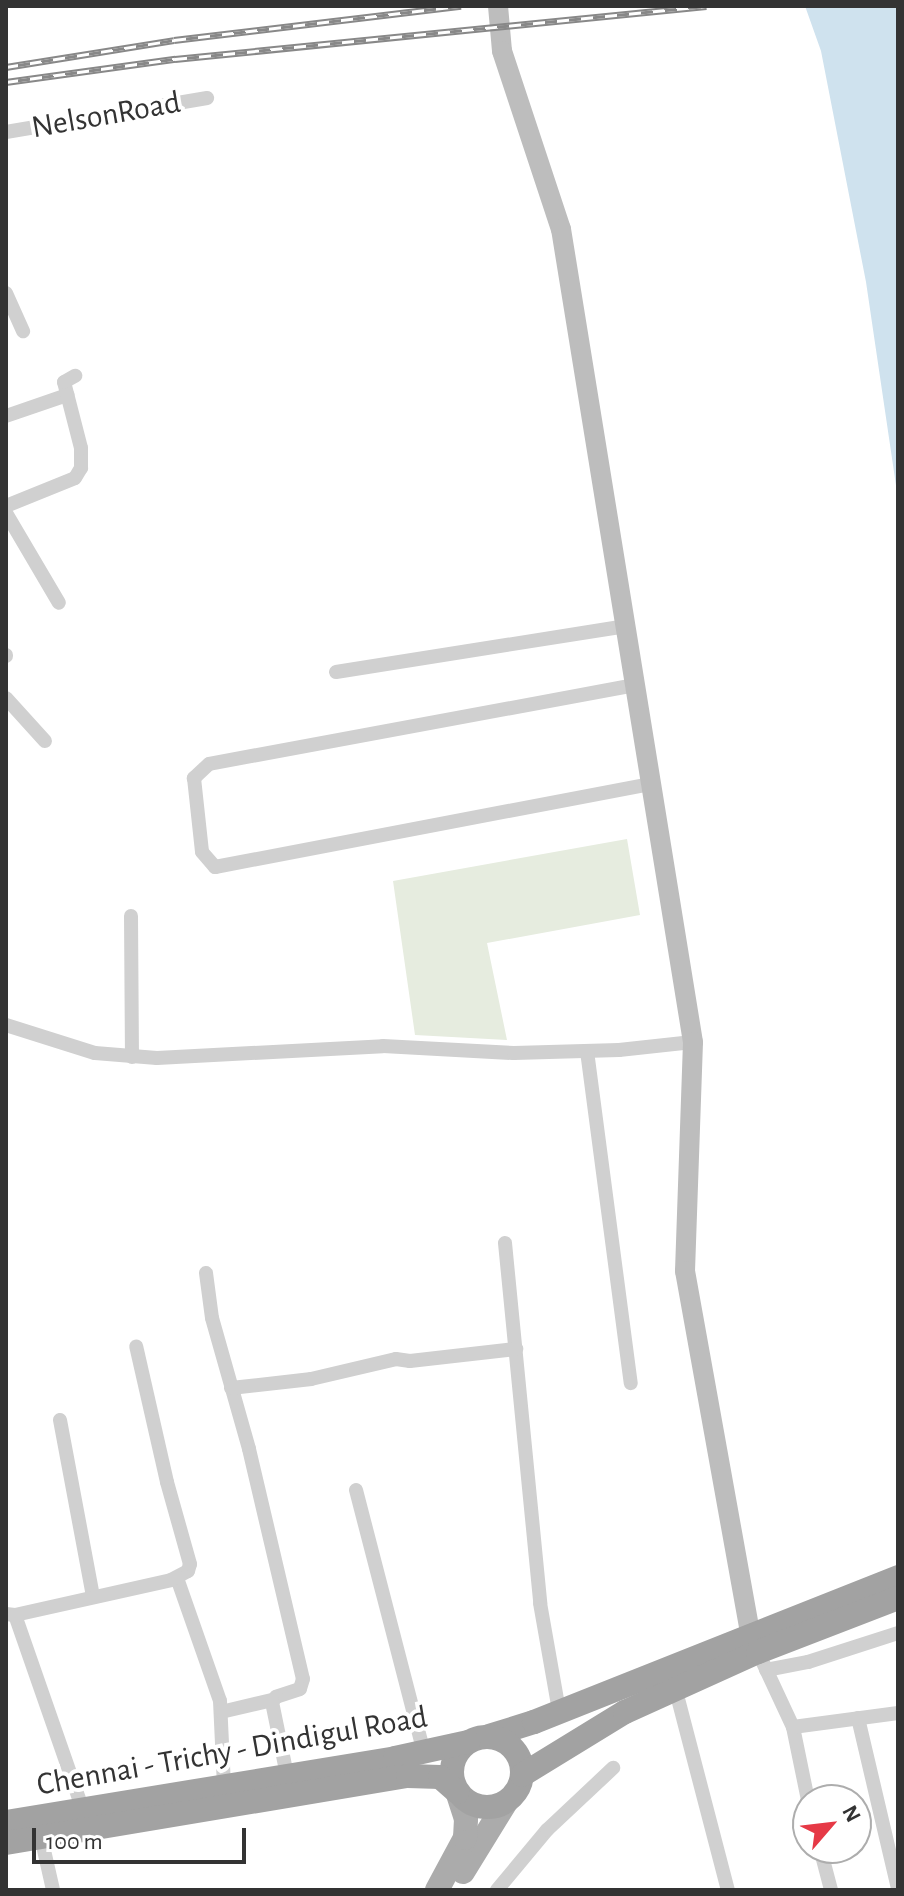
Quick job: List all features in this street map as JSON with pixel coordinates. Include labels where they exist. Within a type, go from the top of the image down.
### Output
[{"type":"highway","name":"Chennai - Trichy - Dindigul Road","points":[[6,1822],[86,1818],[408,1776],[440,1777],[465,1800],[485,1808],[506,1802],[520,1786],[522,1775],[625,1712],[758,1652],[898,1577]]},
{"type":"highway","name":"Chennai - Trichy - Dindigul Road","points":[[6,1843],[41,1837],[86,1818],[224,1786],[424,1752],[478,1739],[559,1711],[758,1652],[898,1598]]},
{"type":"highway","name":"Chennai - Trichy - Dindigul Road","points":[[457,1792],[451,1770],[454,1759],[478,1739]]},
{"type":"highway","points":[[478,1739],[510,1745],[517,1753],[522,1775]]},
{"type":"main road","points":[[498,6],[502,51],[561,229],[693,1042],[685,1271],[758,1652]]},
{"type":"main road","points":[[437,1890],[465,1838],[466,1819],[457,1792]]},
{"type":"main road","points":[[453,1890],[506,1802]]},
{"type":"street","name":"NelsonRoad","points":[[6,132],[207,98]]},
{"type":"street","points":[[6,293],[23,331]]},
{"type":"street","points":[[6,506],[75,478],[81,468],[81,448],[64,382],[75,376]]},
{"type":"street","points":[[6,416],[67,395]]},
{"type":"street","points":[[6,513],[59,603]]},
{"type":"street","points":[[336,672],[626,626]]},
{"type":"street","points":[[635,685],[209,764],[194,778],[202,852],[215,867],[651,784]]},
{"type":"street","points":[[6,698],[45,741]]},
{"type":"street","points":[[131,916],[132,1057]]},
{"type":"street","points":[[6,1025],[41,1039],[95,1053],[132,1057],[383,1046],[514,1053],[587,1051],[693,1042]]},
{"type":"street","points":[[587,1051],[631,1383]]},
{"type":"street","points":[[505,1243],[540,1603],[559,1711]]},
{"type":"street","points":[[206,1273],[212,1318],[249,1449],[303,1679],[299,1690],[221,1712]]},
{"type":"street","points":[[86,1818],[10,1614],[186,1574],[190,1564],[167,1482],[136,1346]]},
{"type":"street","points":[[231,1388],[311,1379],[396,1359],[410,1361],[516,1349]]},
{"type":"street","points":[[60,1420],[93,1597]]},
{"type":"street","points":[[356,1490],[424,1752]]},
{"type":"street","points":[[177,1578],[221,1712],[224,1786]]},
{"type":"street","points":[[758,1652],[808,1662],[898,1633]]},
{"type":"street","points":[[758,1652],[793,1727],[805,1784]]},
{"type":"street","points":[[676,1691],[728,1890]]},
{"type":"street","points":[[272,1700],[287,1775]]},
{"type":"street","points":[[793,1727],[898,1713]]},
{"type":"street","points":[[858,1718],[898,1888]]},
{"type":"street","points":[[497,1890],[547,1830],[613,1768]]},
{"type":"street","points":[[41,1837],[53,1890]]},
{"type":"street","points":[[824,1864],[831,1890]]},
{"type":"shaded area","points":[[627,839],[640,915],[487,943],[507,1040],[415,1035],[393,881]]},
{"type":"water","points":[[805,6],[898,6],[898,499],[866,282],[821,51]]},
{"type":"railway","points":[[6,67],[174,40],[461,6]]},
{"type":"railway","points":[[6,82],[175,59],[706,6]]}]
